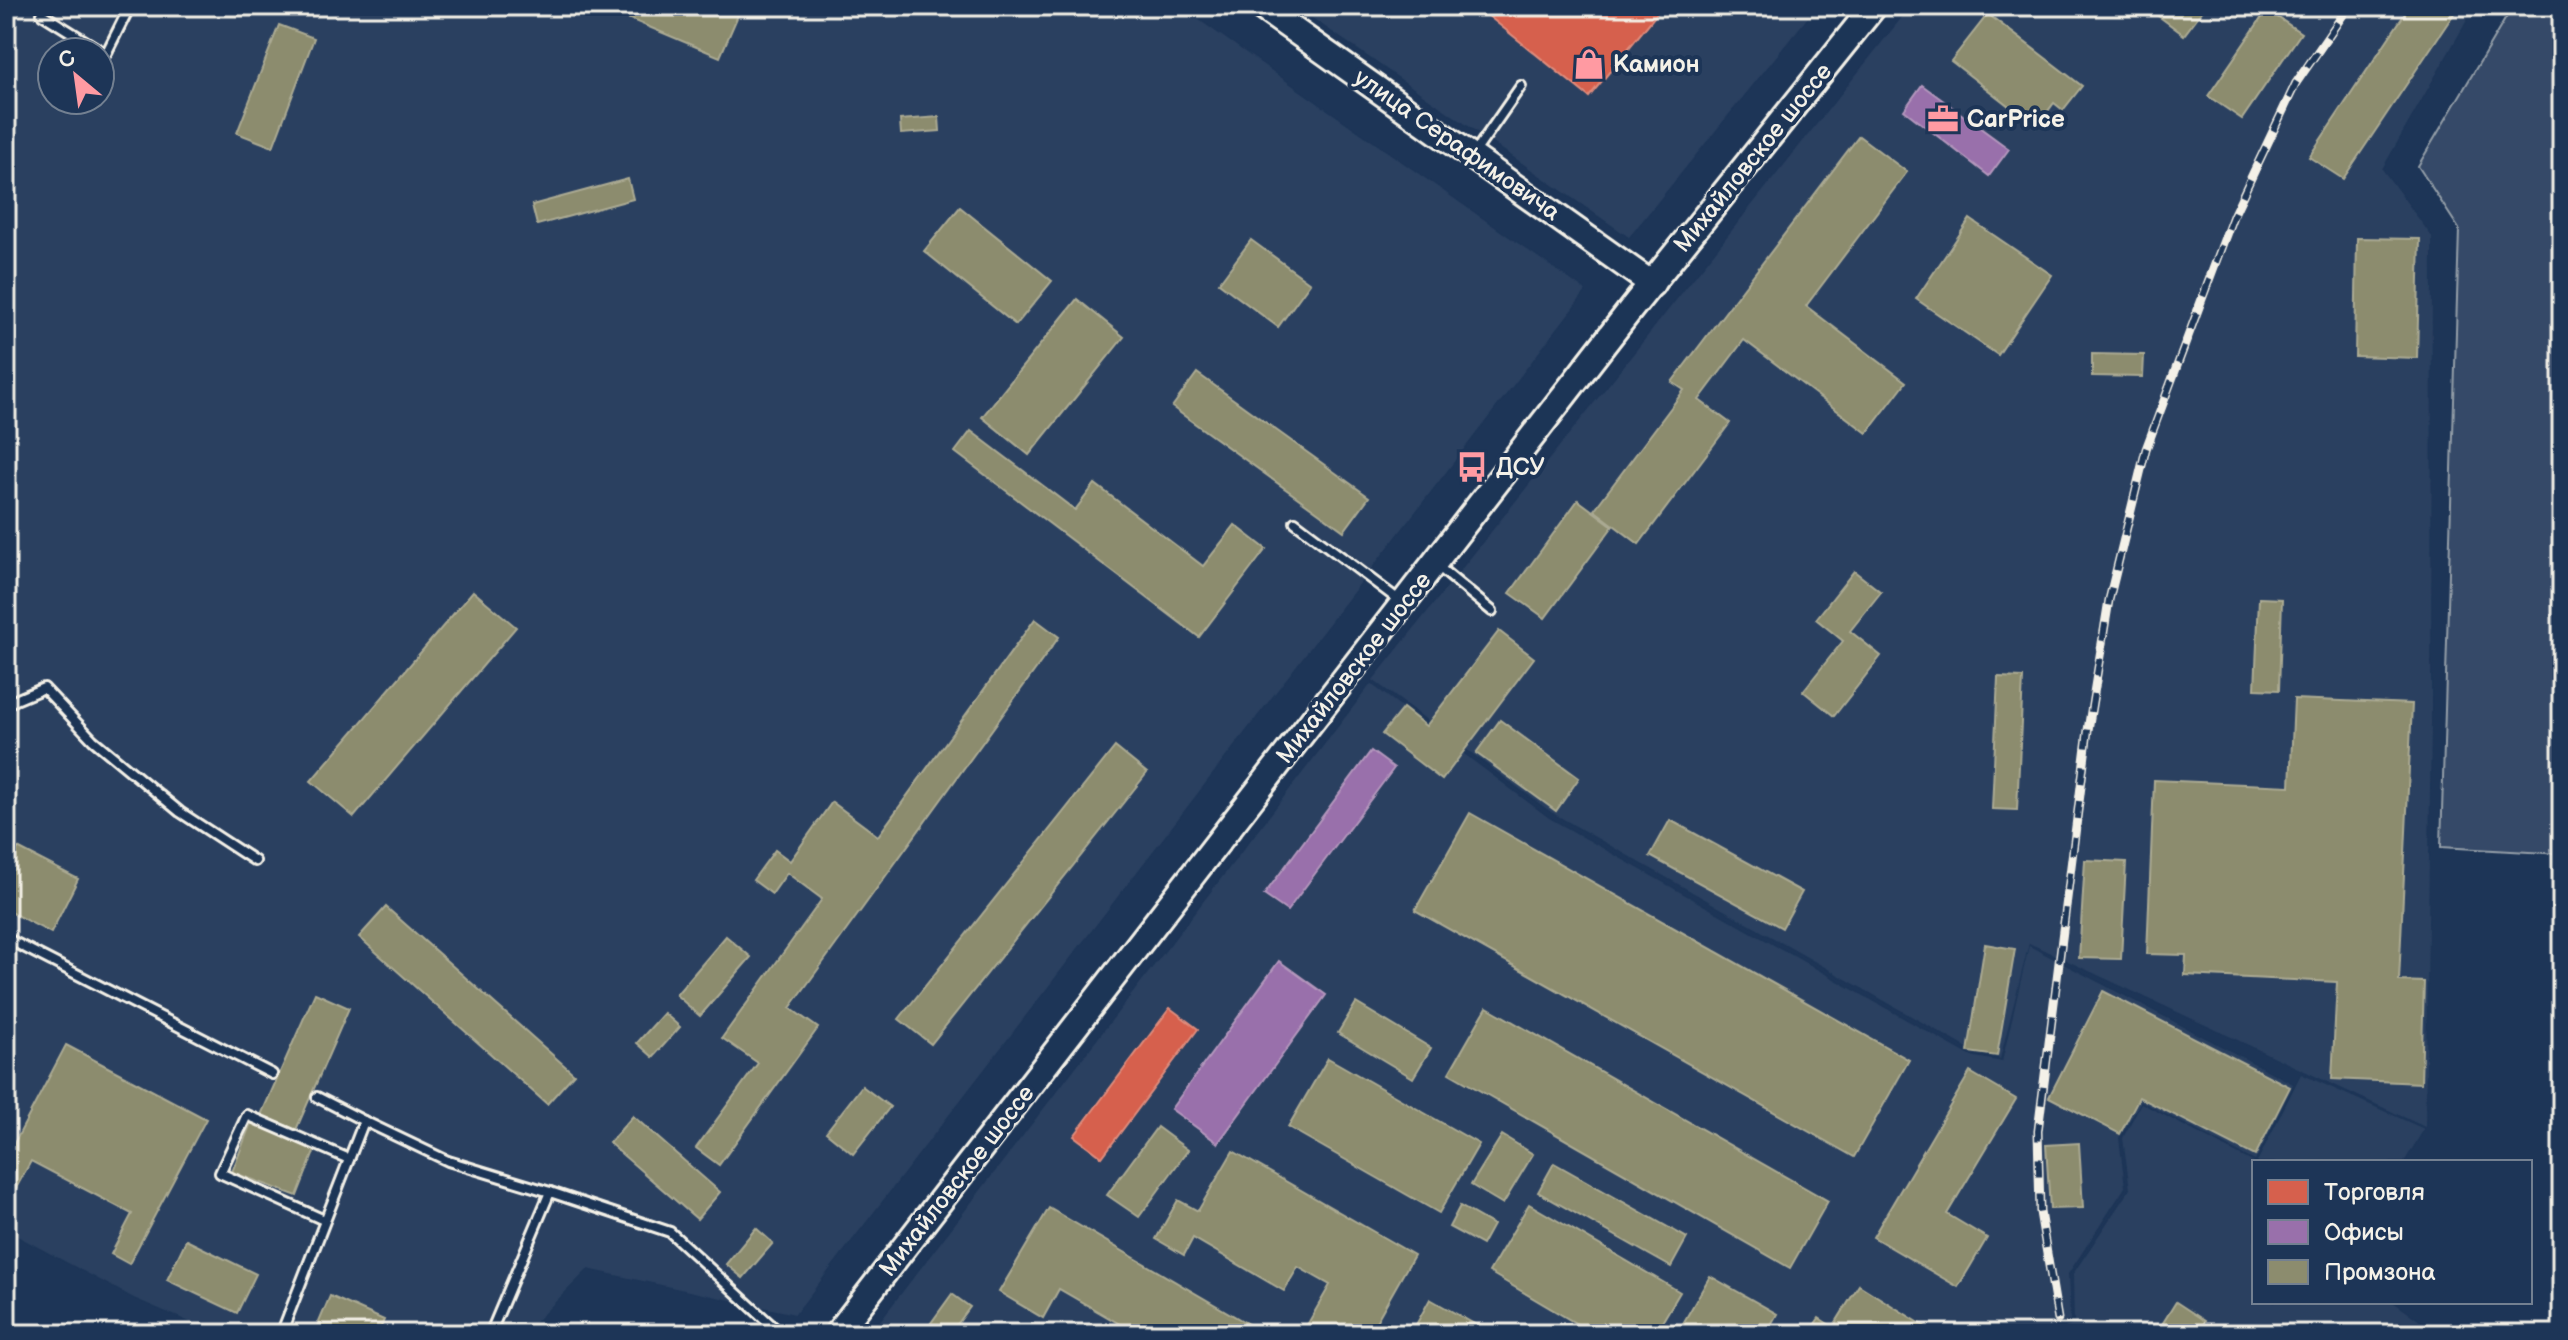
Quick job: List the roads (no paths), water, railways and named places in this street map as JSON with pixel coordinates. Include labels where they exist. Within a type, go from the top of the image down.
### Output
[{"type":"main road","name":"улица Серафимовича","points":[[1260,6],[1652,284]]},
{"type":"main road","name":"Михайловское шоссе","points":[[837,1334],[1652,284],[1874,6]]},
{"type":"lane","points":[[42,14],[106,54],[130,6]]},
{"type":"lane","points":[[1472,156],[1521,86]]},
{"type":"lane","points":[[1295,522],[1404,603]]},
{"type":"lane","points":[[1434,564],[1492,611]]},
{"type":"lane","points":[[6,704],[44,688],[93,740],[180,812],[255,861]]},
{"type":"lane","points":[[6,938],[272,1074]]},
{"type":"lane","points":[[317,1097],[448,1161],[670,1232],[781,1334]]},
{"type":"lane","points":[[324,1220],[220,1173],[247,1115],[349,1159]]},
{"type":"lane","points":[[281,1334],[364,1121]]},
{"type":"lane","points":[[490,1334],[550,1192]]},
{"type":"railway","points":[[2058,1319],[2040,1212],[2038,1131],[2088,730],[2109,600],[2146,449],[2233,216],[2296,83],[2349,6]]},
{"type":"place","name":"Камион","points":[[1589,64]]},
{"type":"place","name":"CarPrice","points":[[1943,119]]},
{"type":"place","name":"ДСУ","points":[[1472,467]]}]
